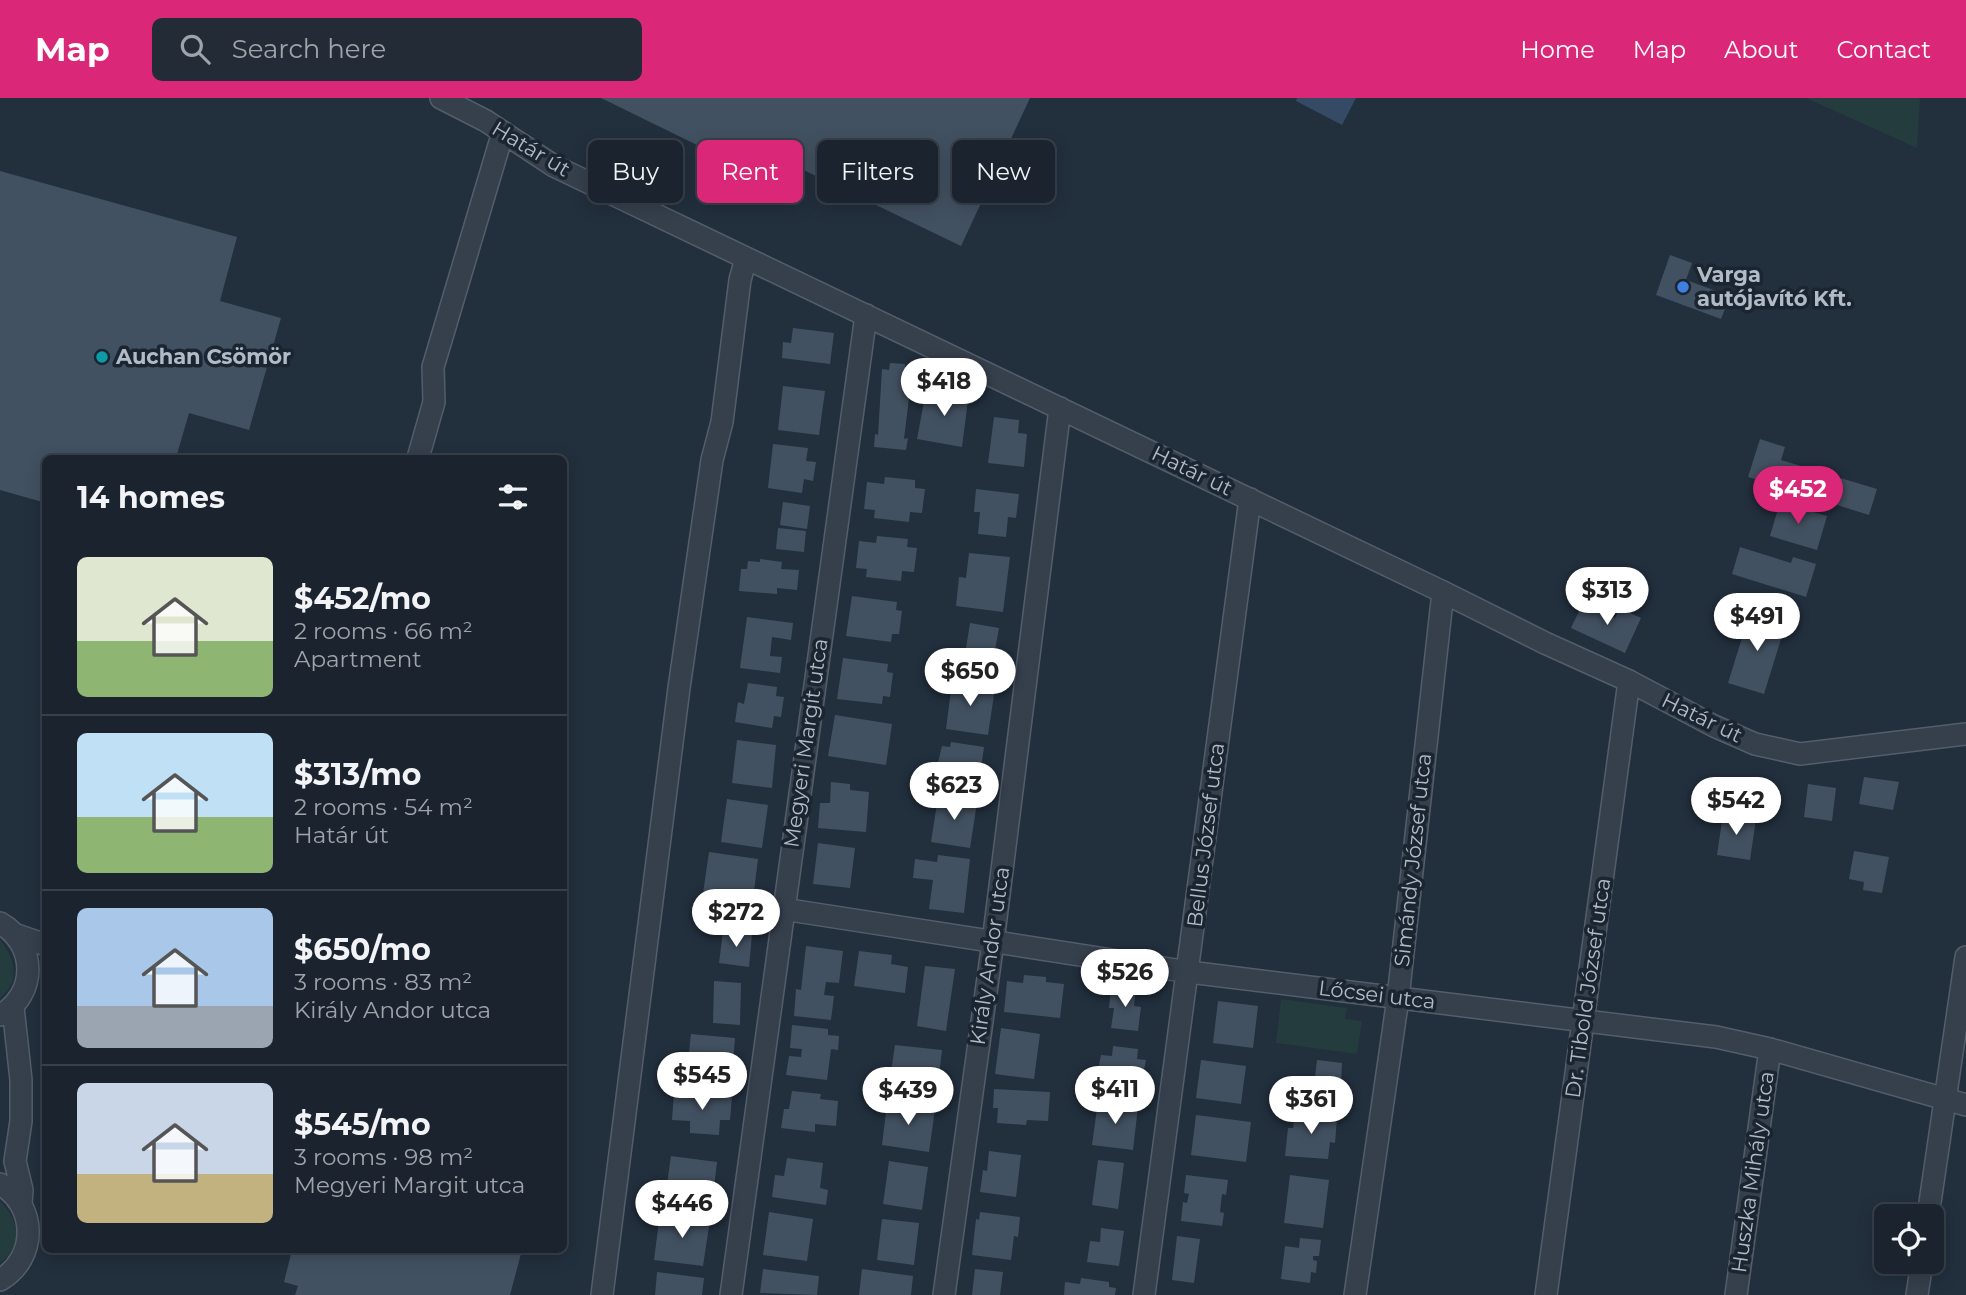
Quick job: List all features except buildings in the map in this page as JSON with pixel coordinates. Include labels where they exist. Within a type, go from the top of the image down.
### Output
[{"type":"street","name":"Határ út","points":[[441,98],[503,132],[554,166],[1629,681],[1714,726],[1755,744],[1800,754],[1966,734]]},
{"type":"street","points":[[419,455],[434,402],[433,367],[503,132]]},
{"type":"street","points":[[602,1295],[679,688],[712,460],[722,422],[740,280],[746,258]]},
{"type":"street","name":"Megyeri Margit utca","points":[[731,1295],[866,315]]},
{"type":"street","name":"Király Andor utca","points":[[944,1295],[993,942],[1060,408]]},
{"type":"street","name":"Bellus József utca","points":[[1144,1295],[1250,499]]},
{"type":"street","name":"Simándy József utca","points":[[1355,1295],[1398,998],[1443,592]]},
{"type":"street","name":"Dr. Tibold József utca","points":[[1546,1295],[1629,681]]},
{"type":"street","name":"Lőcsei utca","points":[[783,909],[1189,972],[1716,1037],[1770,1049],[1966,1105]]},
{"type":"street","points":[[7,929],[42,943]]},
{"type":"street","points":[[7,929],[23,947],[29,965],[28,979],[11,1007],[21,1080],[21,1121],[15,1161],[22,1189],[21,1204]]},
{"type":"street","points":[[1930,1204],[1966,957]]},
{"type":"street","points":[[11,1007],[42,985]]},
{"type":"street","name":"Huszka Mihály utca","points":[[1736,1295],[1770,1049]]},
{"type":"street","points":[[0,1184],[9,1189],[21,1204],[29,1228],[27,1248],[16,1267],[0,1280]]},
{"type":"street","points":[[1917,1295],[1920,1274]]},
{"type":"green space","points":[[1806,98],[1920,98],[1917,148]]},
{"type":"green space","points":[[0,940],[9,954],[14,970],[11,985],[0,998]]},
{"type":"green space","points":[[1281,999],[1347,1008],[1345,1019],[1362,1021],[1357,1054],[1276,1043]]},
{"type":"green space","points":[[0,1201],[15,1224],[16,1240],[8,1256],[0,1263]]},
{"type":"water","points":[[1297,98],[1356,98],[1342,125],[1296,101]]},
{"type":"place","name":"Varga autójavító Kft.","points":[[1683,287]]},
{"type":"place","name":"Auchan Csömör","points":[[102,357]]}]
